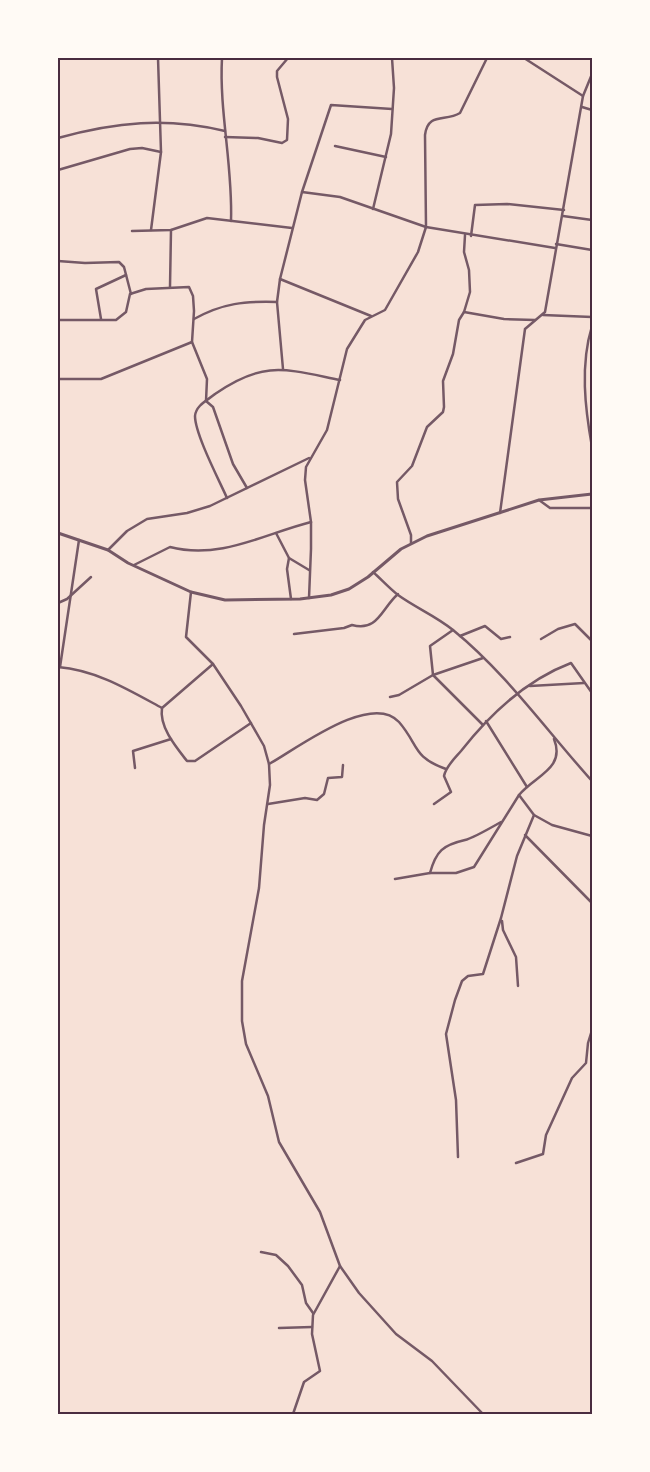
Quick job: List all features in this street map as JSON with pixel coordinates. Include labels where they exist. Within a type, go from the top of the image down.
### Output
[{"type":"street","points":[[151,230],[161,152],[158,121],[158,58]]},
{"type":"street","points":[[222,58],[225,136],[232,198],[231,221]]},
{"type":"street","points":[[225,136],[258,138],[282,143],[287,140],[288,119],[277,77],[281,66],[288,58]]},
{"type":"street","points":[[373,209],[391,134],[392,58]]},
{"type":"street","points":[[309,598],[311,522],[305,480],[310,457],[327,430],[347,350],[360,326],[372,316],[381,313],[388,306],[418,252],[426,227],[424,135],[426,126],[431,121],[455,116],[460,113],[487,58]]},
{"type":"street","points":[[524,58],[584,96]]},
{"type":"street","points":[[543,315],[584,96],[592,74]]},
{"type":"street","points":[[283,369],[277,302],[280,279],[302,192],[331,105],[392,109]]},
{"type":"street","points":[[582,107],[592,110]]},
{"type":"street","points":[[58,138],[114,125],[158,121],[183,123],[225,131]]},
{"type":"street","points":[[335,146],[386,156]]},
{"type":"street","points":[[58,170],[130,149],[142,148],[161,152]]},
{"type":"street","points":[[302,192],[340,197],[426,227],[471,236],[555,248]]},
{"type":"street","points":[[471,236],[475,205],[507,204],[564,210]]},
{"type":"street","points":[[562,216],[592,220]]},
{"type":"street","points":[[132,231],[171,230],[207,218],[292,228]]},
{"type":"street","points":[[170,287],[171,230]]},
{"type":"street","points":[[411,543],[411,535],[398,499],[397,482],[412,466],[426,427],[443,412],[443,381],[453,354],[459,320],[464,312],[470,292],[469,270],[464,252],[465,235]]},
{"type":"street","points":[[556,244],[592,250]]},
{"type":"street","points":[[58,260],[86,263],[119,262],[124,266],[131,294],[127,309],[116,320],[58,320],[58,302]]},
{"type":"street","points":[[101,319],[96,289],[126,275]]},
{"type":"street","points":[[280,279],[372,316]]},
{"type":"street","points":[[131,294],[146,289],[170,287],[189,287],[192,290],[194,319],[192,342],[207,379],[206,401]]},
{"type":"street","points":[[194,319],[213,310],[244,301],[277,302]]},
{"type":"street","points":[[464,312],[504,320],[535,320]]},
{"type":"street","points":[[500,513],[525,329],[543,315],[592,318]]},
{"type":"street","points":[[592,326],[586,356],[586,401],[592,447]]},
{"type":"street","points":[[58,379],[100,379],[192,342]]},
{"type":"street","points":[[227,498],[195,418],[199,406],[246,376],[283,369],[340,380]]},
{"type":"street","points":[[206,401],[213,407],[233,464],[247,488]]},
{"type":"street","points":[[108,550],[127,531],[147,518],[187,513],[227,498],[310,457]]},
{"type":"street","points":[[58,533],[108,550],[134,565],[191,592],[225,600],[291,600],[349,589],[411,543],[427,536],[539,500],[592,494]]},
{"type":"street","points":[[539,500],[550,508],[592,508]]},
{"type":"street","points":[[134,565],[170,547],[183,550],[220,550],[311,522]]},
{"type":"street","points":[[276,533],[289,558],[309,570]]},
{"type":"street","points":[[78,540],[59,667],[83,671],[119,684],[162,708]]},
{"type":"street","points":[[289,558],[287,568],[291,600]]},
{"type":"street","points":[[373,572],[398,594],[460,636],[518,694],[554,739],[592,781]]},
{"type":"street","points":[[58,603],[71,596],[91,577]]},
{"type":"street","points":[[191,592],[186,637],[214,664],[264,746],[269,764],[268,804],[264,826],[259,888],[242,981],[242,1021],[246,1044],[268,1096],[279,1142],[320,1212],[340,1266],[375,1312],[396,1334],[432,1361],[483,1414]]},
{"type":"street","points":[[294,634],[344,628],[352,625],[362,628],[368,626],[375,622],[387,604],[398,594]]},
{"type":"street","points":[[541,639],[572,624],[578,626],[592,641]]},
{"type":"street","points":[[460,636],[485,626],[500,639],[510,637]]},
{"type":"street","points":[[453,630],[430,646],[433,675],[483,725]]},
{"type":"street","points":[[390,697],[412,688],[433,675],[483,658]]},
{"type":"street","points":[[434,804],[451,792],[444,778],[446,769],[486,721],[529,686],[571,663],[592,693]]},
{"type":"street","points":[[162,708],[214,664]]},
{"type":"street","points":[[529,686],[586,683]]},
{"type":"street","points":[[162,708],[165,727],[187,761],[195,761],[251,723]]},
{"type":"street","points":[[269,764],[315,734],[353,718],[375,713],[388,716],[398,722],[422,757],[446,769]]},
{"type":"street","points":[[486,721],[527,787]]},
{"type":"street","points":[[135,768],[133,751],[171,738]]},
{"type":"street","points":[[396,879],[430,873],[456,873],[474,867],[519,795],[552,766],[557,757],[558,750],[554,739]]},
{"type":"street","points":[[268,804],[306,798],[317,800],[324,794],[328,778],[342,777],[344,764]]},
{"type":"street","points":[[519,795],[534,815],[552,825],[592,836]]},
{"type":"street","points":[[458,1157],[455,1091],[446,1034],[452,1007],[462,981],[468,976],[483,974],[501,918],[517,856],[534,815]]},
{"type":"street","points":[[430,873],[436,856],[447,845],[455,841],[467,839],[502,822]]},
{"type":"street","points":[[525,835],[592,901],[592,913]]},
{"type":"street","points":[[501,918],[503,930],[516,957],[518,986]]},
{"type":"street","points":[[516,1163],[543,1154],[548,1129],[572,1078],[586,1063],[588,1043],[592,1030]]},
{"type":"street","points":[[262,1252],[276,1254],[288,1266],[302,1285],[304,1300],[313,1315]]},
{"type":"street","points":[[293,1414],[304,1382],[320,1371],[312,1326],[313,1315],[340,1266]]},
{"type":"street","points":[[279,1328],[312,1326]]}]
